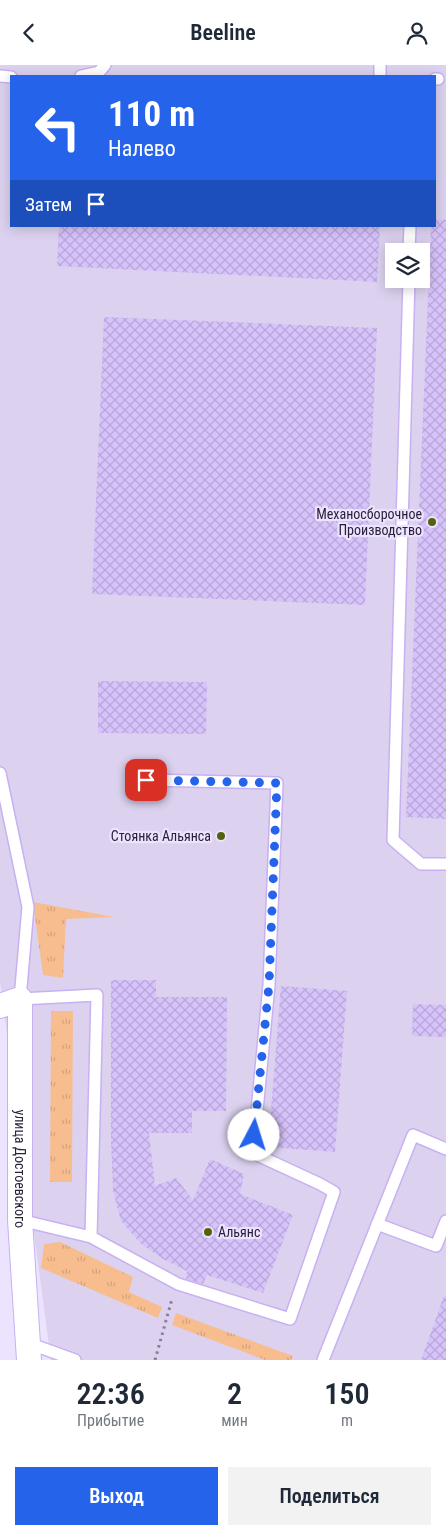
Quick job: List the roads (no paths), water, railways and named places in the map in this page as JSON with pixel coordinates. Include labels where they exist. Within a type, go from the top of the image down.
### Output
[{"type":"street","name":"улица Достоевского","points":[[10,1002],[28,1351]]},
{"type":"lane","points":[[86,75],[99,72],[105,65]]},
{"type":"lane","points":[[409,243],[410,227]]},
{"type":"lane","points":[[409,288],[393,839],[420,864],[446,863]]},
{"type":"lane","points":[[0,773],[28,907],[10,1002],[97,995],[91,1237]]},
{"type":"lane","points":[[20,1220],[91,1237],[178,1284],[290,1319],[334,1192],[253,1153],[269,985],[277,783],[146,780]]},
{"type":"lane","points":[[323,1360],[413,1135],[446,1149]]},
{"type":"lane","points":[[376,1224],[436,1246],[446,1221]]},
{"type":"lane","points":[[28,1351],[75,1360]]},
{"type":"place","name":"Механосборочное Производство","points":[[432,522]]},
{"type":"place","name":"Стоянка Альянса","points":[[221,836]]},
{"type":"place","name":"Альянс","points":[[208,1232]]}]
